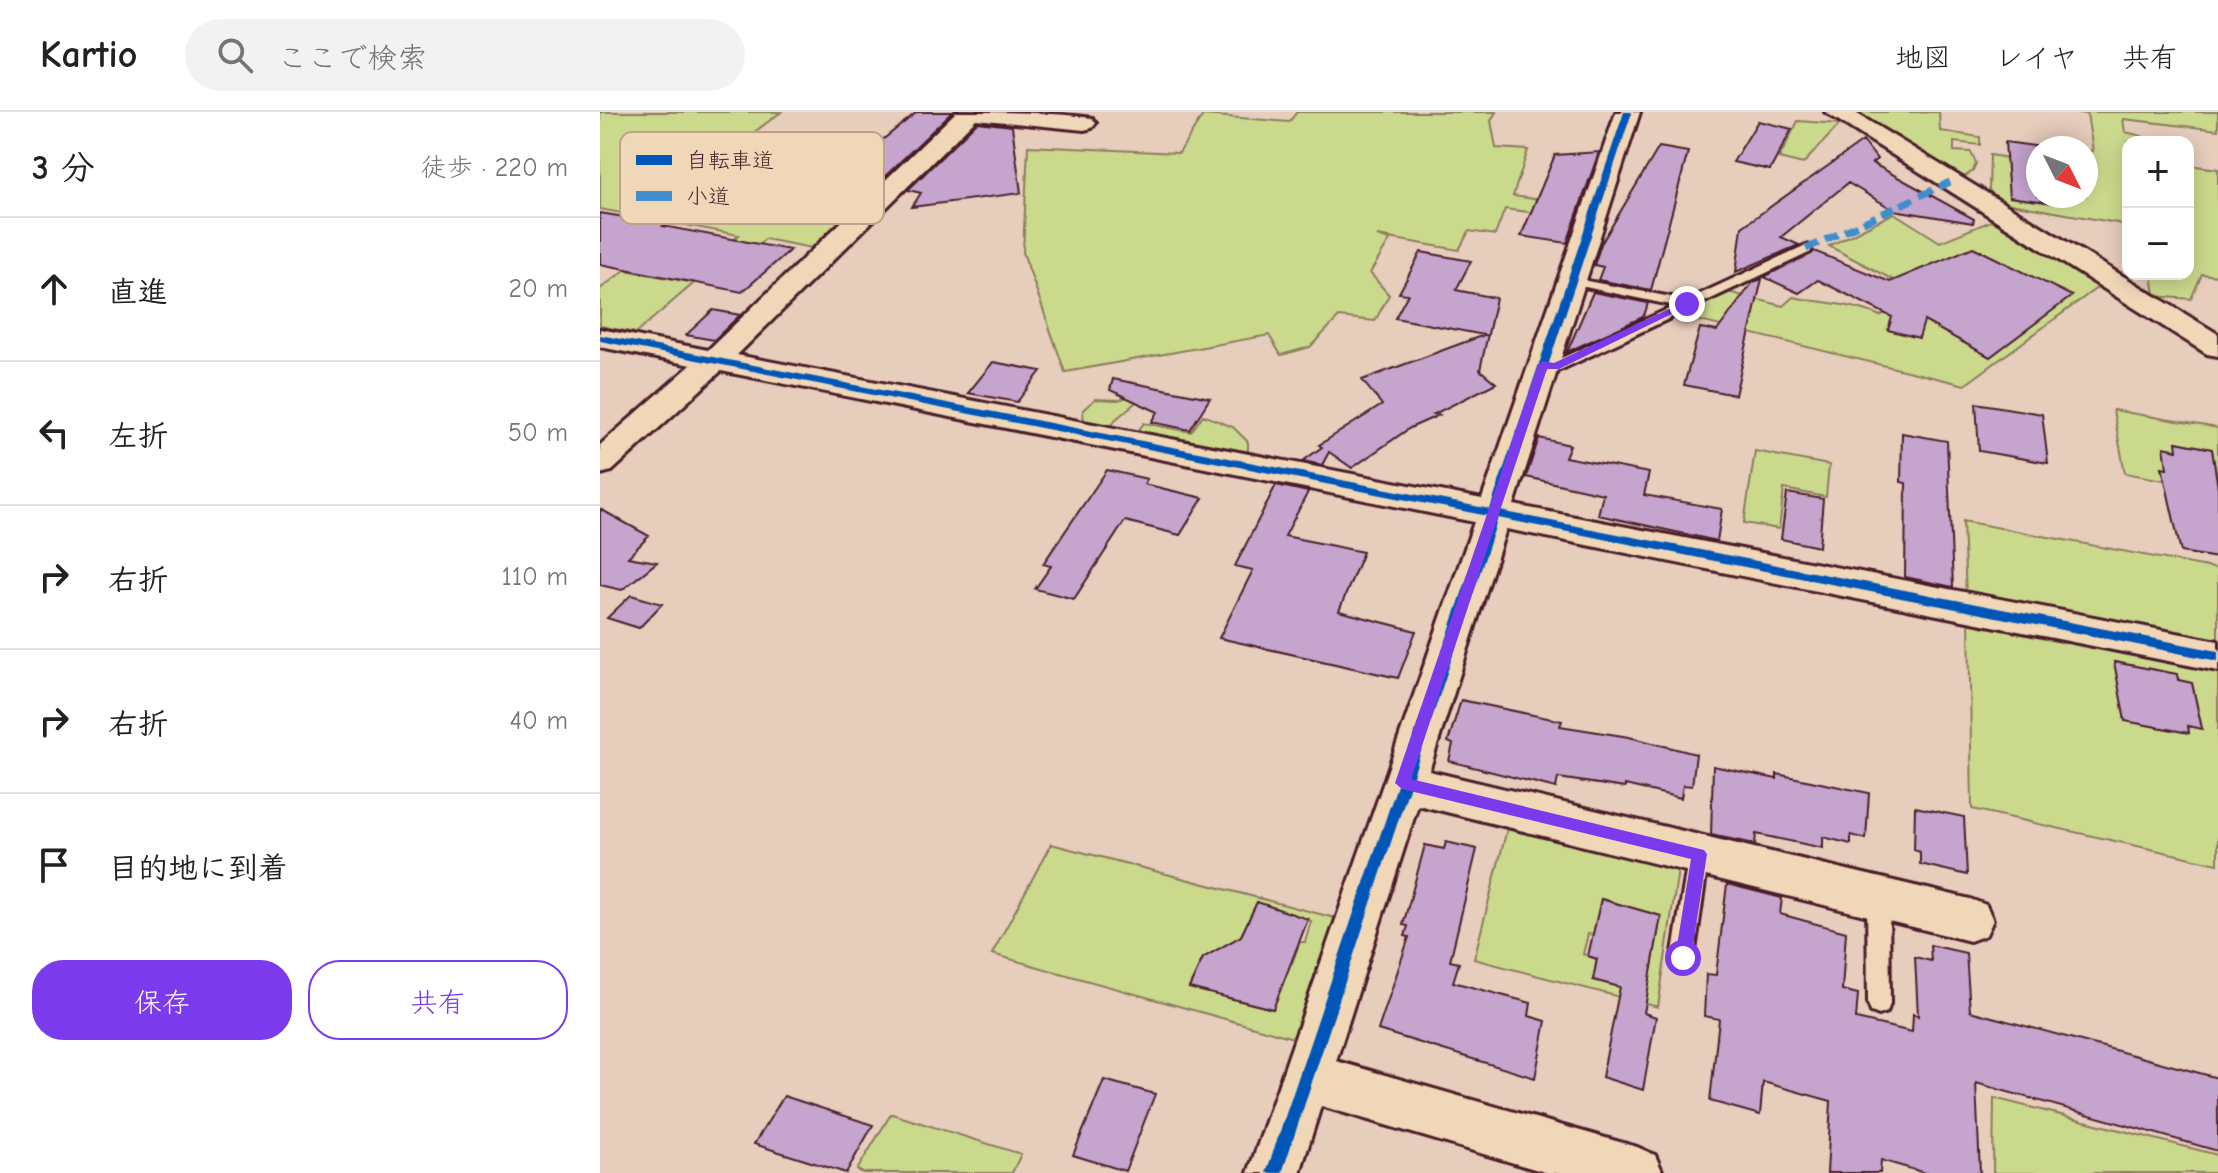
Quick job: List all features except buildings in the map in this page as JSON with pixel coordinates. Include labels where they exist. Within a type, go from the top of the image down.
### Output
[{"type":"street","points":[[884,196],[972,112],[1084,123]]},
{"type":"street","points":[[1274,1173],[1628,112]]},
{"type":"street","points":[[1837,112],[2218,347]]},
{"type":"street","points":[[600,463],[713,362],[855,224]]},
{"type":"street","points":[[600,338],[2218,656]]},
{"type":"street","points":[[1402,783],[1970,920]]},
{"type":"street","points":[[1306,1077],[1637,1173]]},
{"type":"lane","points":[[1543,365],[1555,367],[1806,249]]},
{"type":"lane","points":[[1571,280],[1687,304]]},
{"type":"lane","points":[[1683,958],[1699,854]]},
{"type":"lane","points":[[1878,898],[1879,1004]]},
{"type":"green space","points":[[600,112],[781,112],[755,132],[620,132],[620,213],[600,209]]},
{"type":"green space","points":[[1297,112],[1496,112],[1491,121],[1496,148],[1528,150],[1513,196],[1582,206],[1577,218],[1505,209],[1495,235],[1469,231],[1459,250],[1377,236],[1390,240],[1370,273],[1389,295],[1375,321],[1339,317],[1310,347],[1281,355],[1269,335],[1065,372],[1023,252],[1028,146],[1179,153],[1203,115],[1289,122]]},
{"type":"green space","points":[[1851,112],[1939,112],[1940,131],[1980,137],[1980,145],[1954,142],[1954,151],[1971,152],[1976,163],[1973,171],[1961,179]]},
{"type":"green space","points":[[2072,112],[2218,112],[2218,130],[2123,119],[2125,132],[2142,136],[2122,136],[2122,224],[2033,208],[2098,208],[2098,136],[2091,136],[2087,114]]},
{"type":"green space","points":[[1798,121],[1840,124],[1803,164],[1779,158]]},
{"type":"green space","points":[[1990,155],[2026,161],[2026,183],[2017,198],[2026,199],[2026,207],[1999,202],[1989,190]]},
{"type":"green space","points":[[2194,166],[2218,169],[2218,276],[2202,274],[2191,299],[2155,296],[2153,280],[2194,280]]},
{"type":"green space","points":[[1894,213],[1940,242],[1996,219],[2102,284],[1965,385],[1679,316],[1728,292],[1783,306],[1793,297],[1849,306],[1880,316],[1918,293],[1829,246]]},
{"type":"green space","points":[[680,224],[843,224],[817,249],[765,239],[729,270],[704,265],[739,235]]},
{"type":"green space","points":[[625,270],[694,283],[636,333],[600,326],[600,289]]},
{"type":"green space","points":[[1134,395],[1142,397],[1115,420],[1111,428],[1084,423],[1083,410],[1095,399],[1118,400]]},
{"type":"green space","points":[[2113,410],[2218,428],[2218,490],[2125,473]],"holes":[[[2177,442],[2212,449],[2216,476],[2164,448],[2177,449]]]},
{"type":"green space","points":[[1203,415],[1233,427],[1248,442],[1248,450],[1243,455],[1135,435],[1144,423],[1191,432]]},
{"type":"green space","points":[[1755,451],[1829,465],[1826,497],[1784,489],[1779,529],[1744,523]]},
{"type":"green space","points":[[1963,521],[2218,569],[2218,646],[1966,598]]},
{"type":"green space","points":[[1969,618],[2218,667],[2218,864],[1972,809]],"holes":[[[2115,662],[2177,674],[2179,680],[2192,683],[2202,728],[2188,726],[2189,733],[2125,721]]]},
{"type":"green space","points":[[1507,829],[1678,870],[1658,1007],[1474,959]],"holes":[[[1601,899],[1661,916],[1647,994],[1593,980],[1597,959],[1583,954],[1588,934],[1593,935]]]},
{"type":"green space","points":[[1051,844],[1339,919],[1297,1039],[992,954]],"holes":[[[1257,903],[1311,921],[1305,942],[1300,942],[1292,963],[1284,961],[1273,1009],[1189,988],[1203,958],[1241,936]]]},
{"type":"green space","points":[[1994,1098],[2218,1155],[2218,1173],[1993,1173]]},
{"type":"green space","points":[[891,1114],[1021,1154],[1012,1173],[863,1173],[857,1170]]},
{"type":"marked path","points":[[1806,249],[1950,182]]},
{"type":"cycle path","points":[[1274,1173],[1628,112]]},
{"type":"cycle path","points":[[600,338],[2218,656]]},
{"type":"route","points":[[1683,958],[1699,854],[1402,783],[1543,365],[1555,367],[1687,304]]}]
